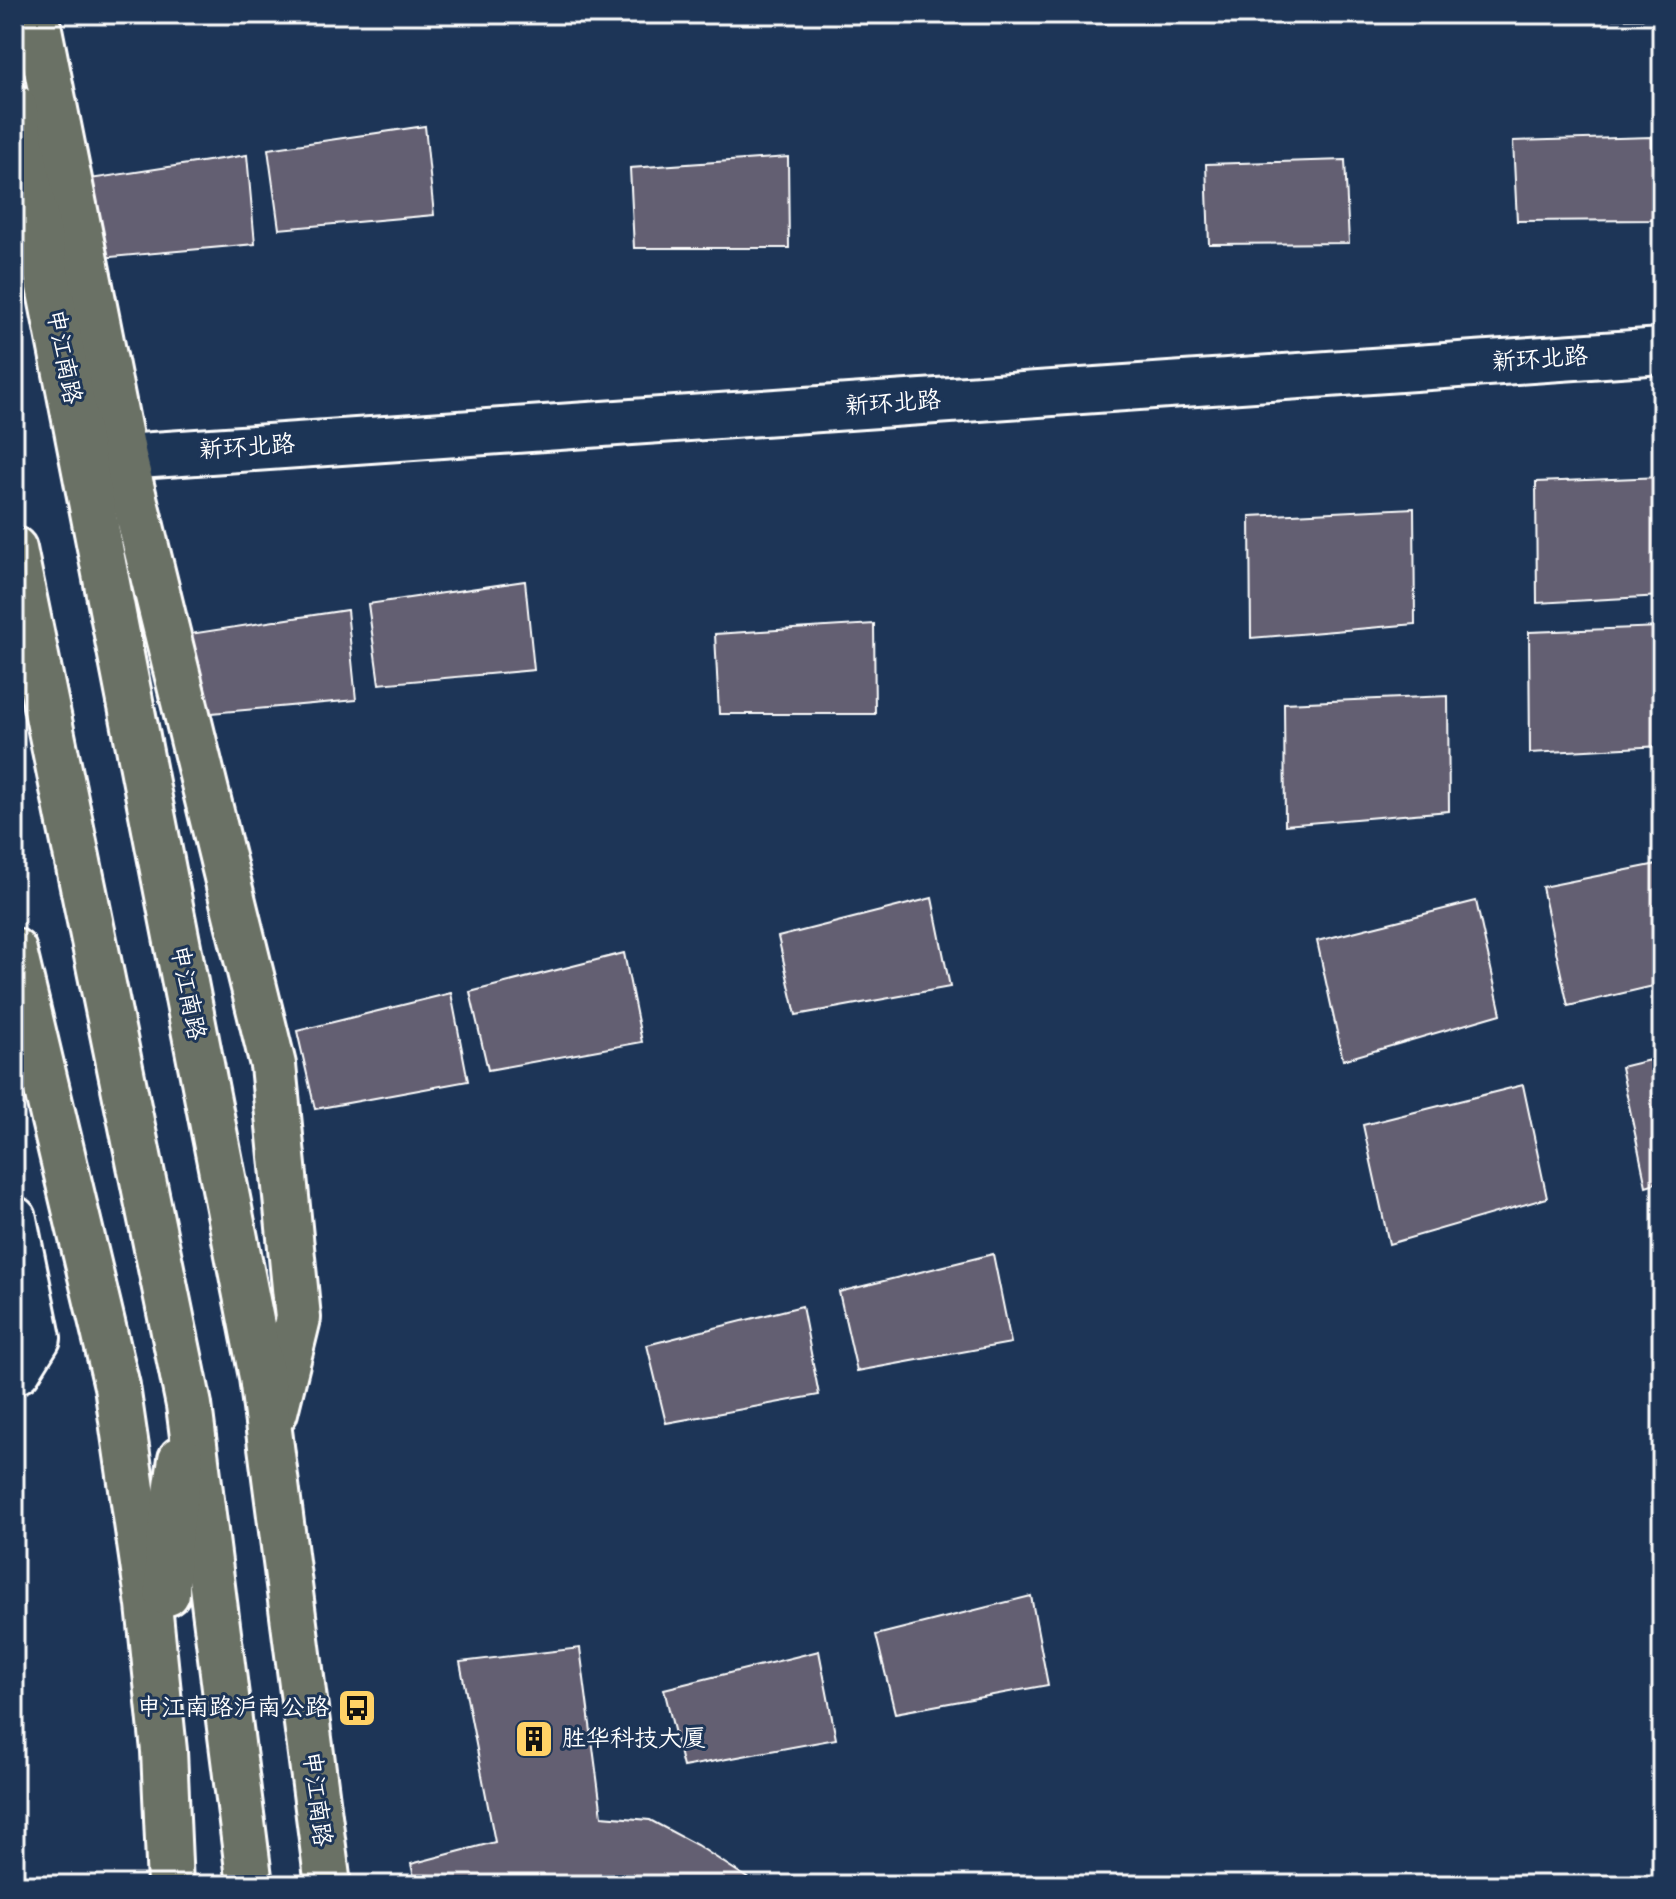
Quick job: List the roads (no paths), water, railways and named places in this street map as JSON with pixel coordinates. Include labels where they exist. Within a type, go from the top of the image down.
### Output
[{"type":"main road","points":[[36,14],[124,457],[273,1065],[298,1318],[269,1434]]},
{"type":"main road","name":"申江南路","points":[[14,107],[256,1346],[328,1885]]},
{"type":"main road","points":[[14,549],[189,1405],[250,1885]]},
{"type":"main road","points":[[14,951],[117,1386],[149,1605],[164,1751],[170,1885]]},
{"type":"main road","points":[[164,1751],[168,1547],[189,1405]]},
{"type":"street","name":"新环北路","points":[[124,457],[1662,351]]},
{"type":"street","points":[[14,1219],[38,1338],[14,1372]]},
{"type":"place","name":"申江南路沪南公路","points":[[357,1708]]},
{"type":"place","name":"胜华科技大厦","points":[[534,1739]]}]
